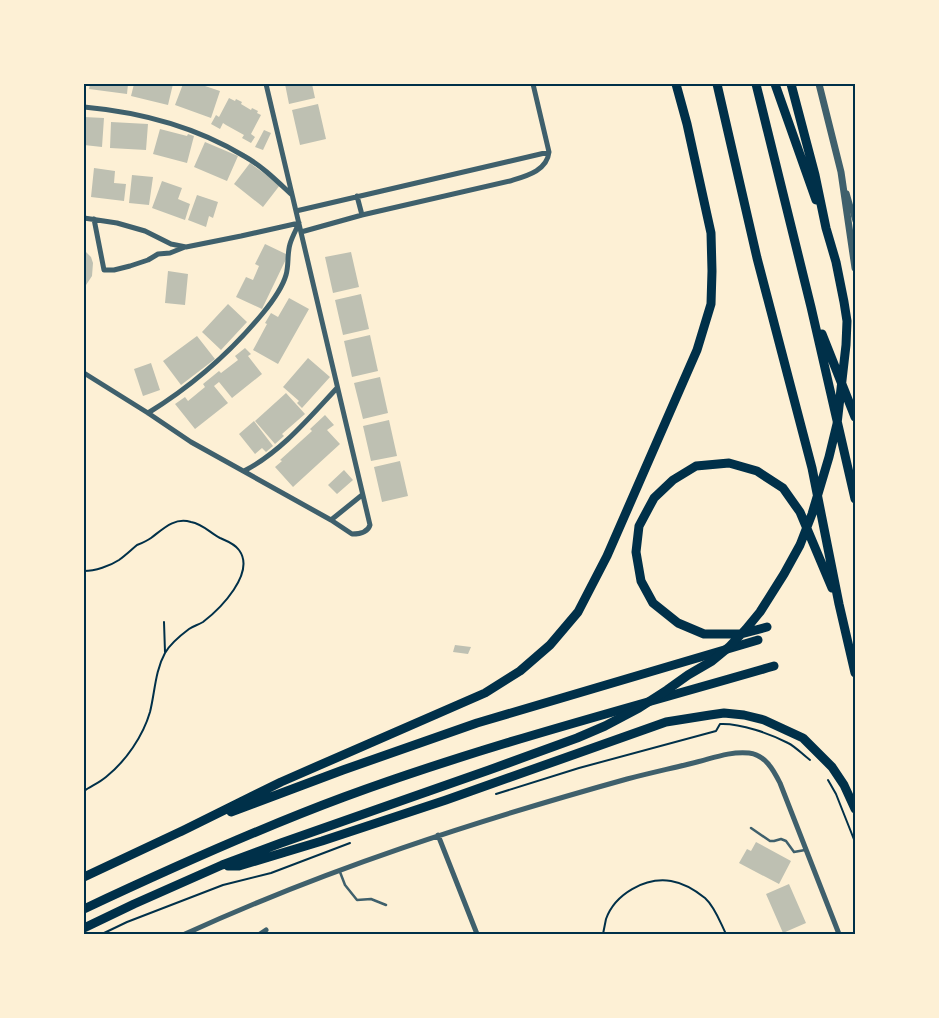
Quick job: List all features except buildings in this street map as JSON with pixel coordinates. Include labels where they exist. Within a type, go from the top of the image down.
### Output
[{"type":"main road","points":[[84,877],[281,782],[485,693],[520,671],[550,645],[578,612],[607,556],[697,350],[711,304],[711,233],[687,124],[676,84]]},
{"type":"main road","points":[[717,84],[757,258],[812,468],[855,673]]},
{"type":"main road","points":[[756,84],[811,308],[855,500]]},
{"type":"main road","points":[[775,84],[826,228]]},
{"type":"main road","points":[[84,928],[134,904],[280,843],[489,770],[605,726],[639,708],[712,661],[746,629],[773,592],[800,545],[809,522],[837,424],[845,353],[847,321],[836,262],[791,84]]},
{"type":"main road","points":[[811,308],[855,417]]},
{"type":"main road","points":[[767,627],[740,634],[704,634],[678,623],[653,603],[641,581],[636,552],[639,526],[654,498],[673,480],[696,466],[728,463],[757,471],[783,488],[800,512],[839,604]]},
{"type":"main road","points":[[180,832],[343,770],[477,723],[758,640]]},
{"type":"main road","points":[[84,909],[217,848],[344,797],[488,748],[774,666]]},
{"type":"main road","points":[[222,866],[239,866],[322,841],[446,800],[666,722],[717,714],[744,715],[764,720],[803,738],[832,767],[844,785],[855,808]]},
{"type":"street","points":[[84,373],[191,442],[331,520],[352,534],[361,533],[367,529],[370,524],[266,84]]},
{"type":"street","points":[[301,232],[362,215],[526,176],[534,172],[544,164],[549,152],[533,84]]},
{"type":"street","points":[[819,84],[855,222]]},
{"type":"street","points":[[84,106],[138,115],[175,125],[213,139],[246,157],[292,195]]},
{"type":"street","points":[[296,210],[549,152]]},
{"type":"street","points":[[841,172],[855,268]]},
{"type":"street","points":[[357,196],[362,215]]},
{"type":"street","points":[[84,218],[117,222],[145,231],[171,244],[186,247]]},
{"type":"street","points":[[94,219],[104,270],[114,270],[130,266],[148,260],[158,254],[170,253],[186,247],[299,223]]},
{"type":"street","points":[[148,413],[164,403],[232,349],[276,297],[286,274],[290,244],[299,223]]},
{"type":"street","points":[[244,471],[258,464],[298,430],[337,388]]},
{"type":"street","points":[[331,520],[362,495]]},
{"type":"street","points":[[185,934],[340,870],[438,835],[514,811],[642,775],[734,753],[750,753],[766,760],[780,783],[839,934]]},
{"type":"street","points":[[438,835],[477,934]]},
{"type":"street","points":[[260,934],[266,930]]},
{"type":"lane","points":[[751,828],[770,840],[781,839],[786,841],[794,852],[806,849]]},
{"type":"lane","points":[[340,870],[345,885],[356,900],[371,899],[386,905]]},
{"type":"path","points":[[84,571],[98,569],[119,560],[167,525],[181,521],[188,521],[203,526],[217,537],[238,548],[244,566],[238,584],[231,594],[202,622],[181,635],[165,652]]},
{"type":"path","points":[[84,792],[119,766],[144,728],[150,712],[154,689],[165,652],[164,622]]},
{"type":"path","points":[[603,934],[606,919],[617,902],[632,889],[651,882],[671,881],[690,887],[706,899],[718,916],[726,934]]}]
